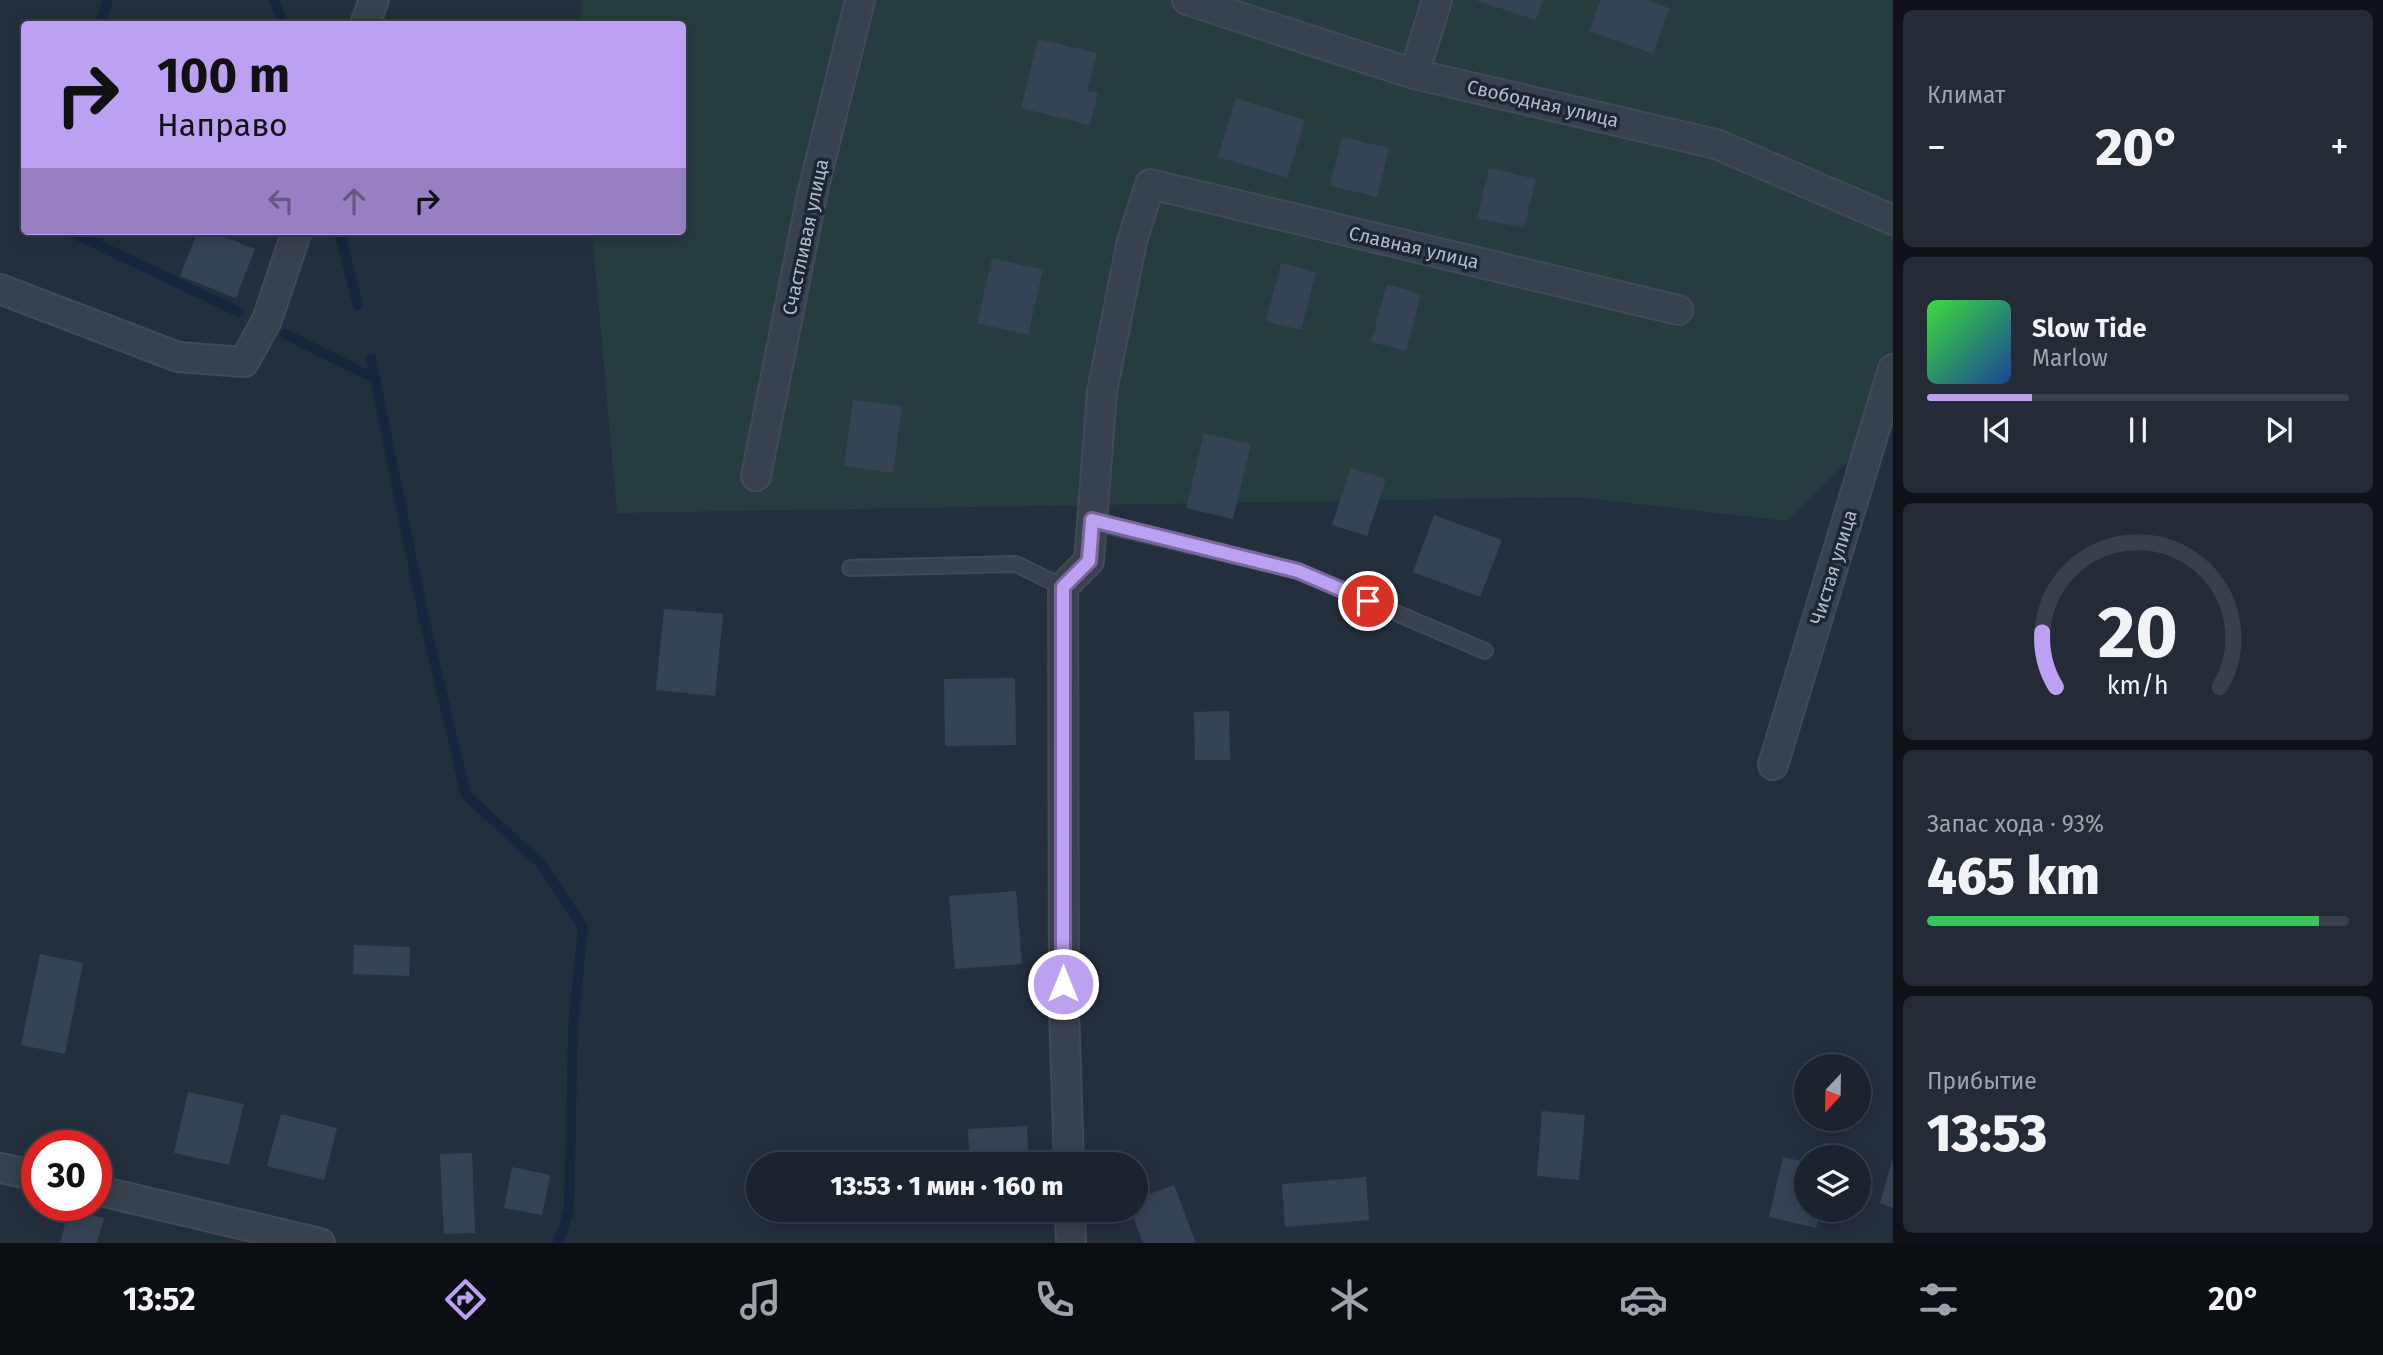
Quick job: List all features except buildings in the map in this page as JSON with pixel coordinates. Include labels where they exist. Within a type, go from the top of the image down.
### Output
[{"type":"street","points":[[367,21],[374,0]]},
{"type":"street","name":"Счастливая улица","points":[[756,476],[812,195],[860,0]]},
{"type":"street","name":"Свободная улица","points":[[1187,0],[1289,36],[1414,74],[1716,144],[1893,220]]},
{"type":"street","points":[[1414,74],[1437,0]]},
{"type":"street","name":"Славная улица","points":[[1092,520],[1102,392],[1132,241],[1150,184],[1678,310]]},
{"type":"street","points":[[0,289],[178,357],[244,362],[267,320],[296,235]]},
{"type":"street","name":"Чистая улица","points":[[1773,765],[1893,369]]},
{"type":"street","points":[[1063,587],[1064,1010],[1069,1152]]},
{"type":"street","points":[[0,1168],[21,1173]]},
{"type":"street","points":[[112,1195],[320,1243]]},
{"type":"street","points":[[1071,1222],[1072,1243]]},
{"type":"lane","points":[[850,568],[1016,564],[1063,587],[1089,561],[1092,520],[1298,571],[1485,651]]},
{"type":"green space","points":[[582,0],[1893,0],[1893,417],[1787,521],[1578,497],[617,513],[592,235],[686,235],[686,21],[580,21]]},
{"type":"waterway","points":[[101,21],[108,0]]},
{"type":"waterway","points":[[274,0],[282,21]]},
{"type":"waterway","points":[[77,235],[239,312]]},
{"type":"waterway","points":[[340,235],[358,305]]},
{"type":"waterway","points":[[285,334],[376,379]]},
{"type":"waterway","points":[[371,359],[423,614],[466,795],[541,864],[583,927],[573,1027],[569,1211],[558,1243]]},
{"type":"route","points":[[1063,984],[1063,587],[1089,561],[1092,520],[1298,571],[1368,601]]}]
